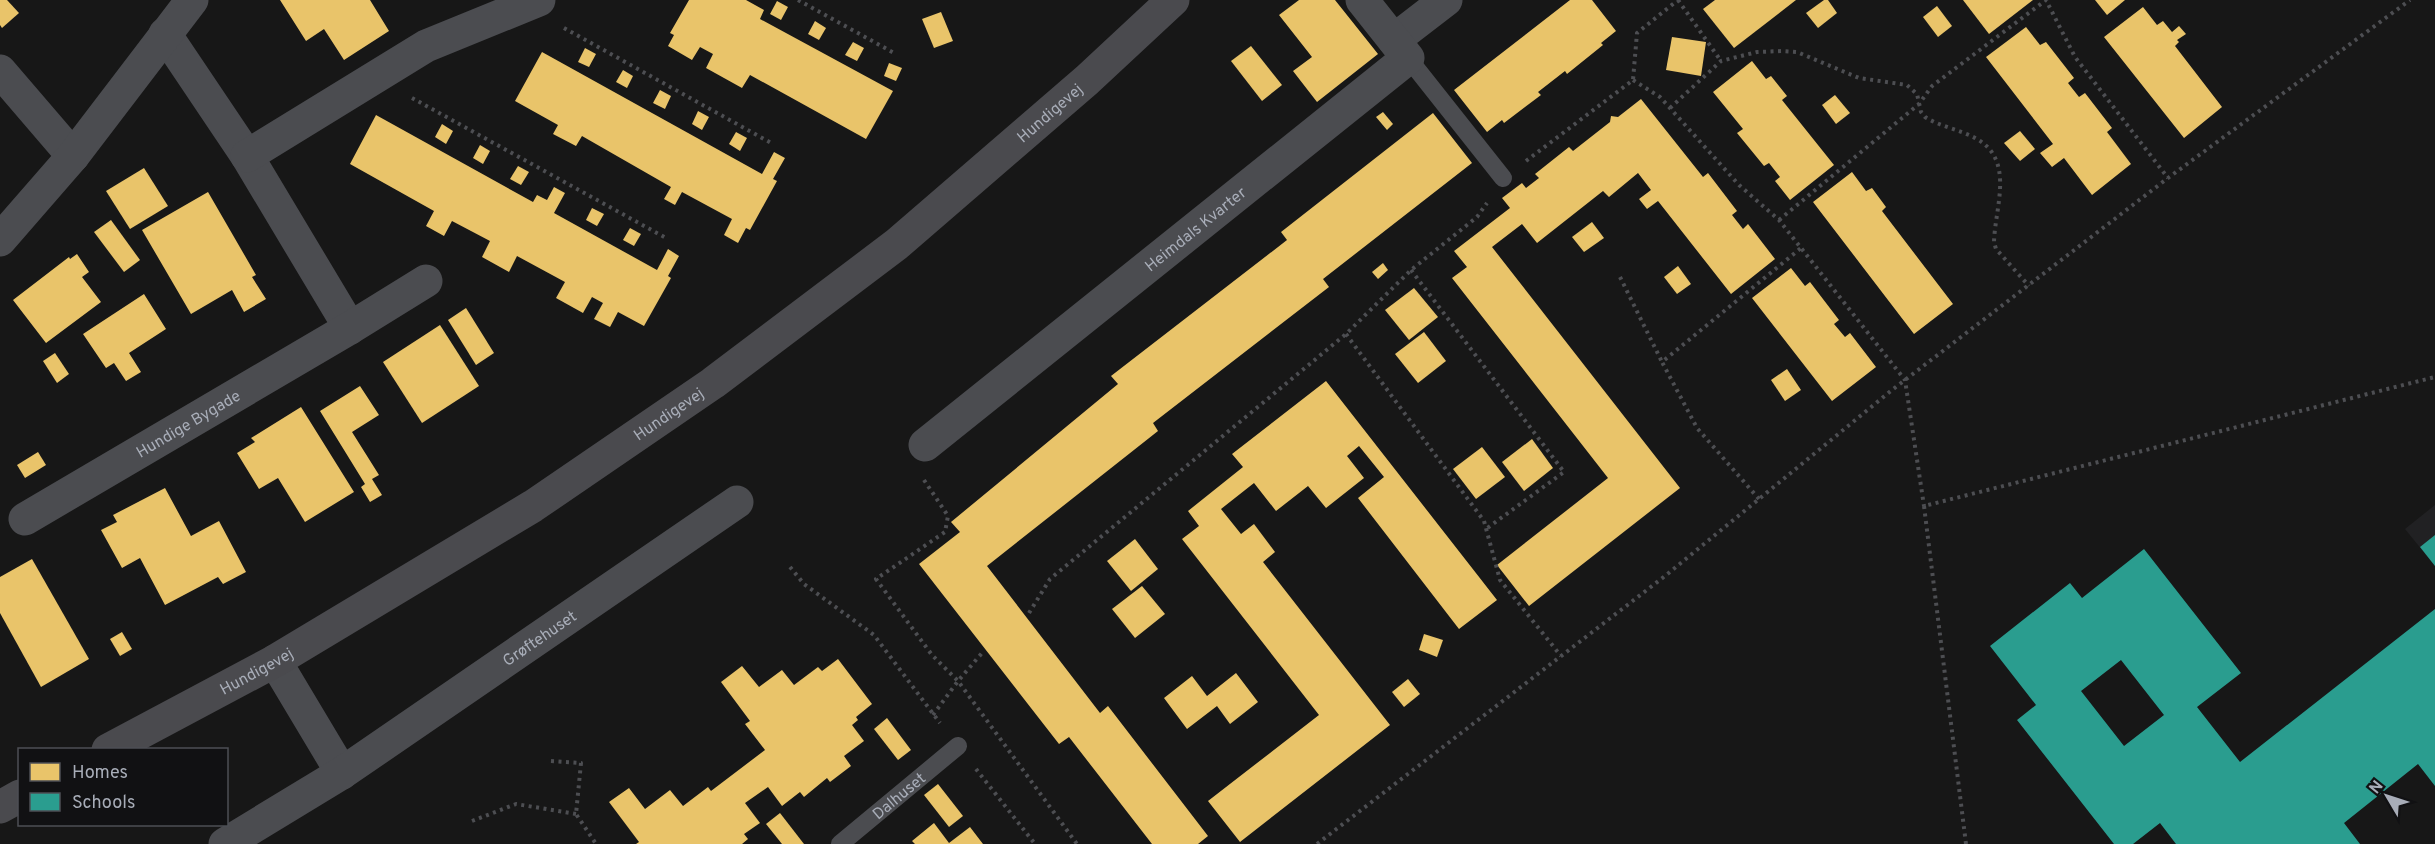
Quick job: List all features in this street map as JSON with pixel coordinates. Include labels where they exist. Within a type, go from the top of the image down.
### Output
[{"type":"street","points":[[0,240],[73,156],[192,0]]},
{"type":"street","name":"Hundigevej","points":[[112,748],[275,662],[533,506],[713,383],[897,244],[1087,80],[1173,0]]},
{"type":"street","points":[[1362,0],[1401,49]]},
{"type":"street","name":"Heimdals Kvarter","points":[[925,446],[1401,49],[1446,0]]},
{"type":"street","points":[[246,156],[426,46],[532,3]]},
{"type":"street","points":[[165,34],[246,156],[350,328]]},
{"type":"street","points":[[0,71],[73,156]]},
{"type":"street","name":"Hundige Bygade","points":[[25,519],[426,281]]},
{"type":"street","name":"Grøftehuset","points":[[225,844],[342,773],[737,502]]},
{"type":"street","points":[[275,662],[342,773]]},
{"type":"street","points":[[0,807],[18,797]]},
{"type":"lane","points":[[1401,49],[1503,178]]},
{"type":"lane","name":"Dalhuset","points":[[840,844],[958,746]]},
{"type":"path","points":[[798,0],[894,53]]},
{"type":"path","points":[[1029,613],[1050,579],[1346,334],[1411,270],[1477,217],[1503,178],[1633,80],[1637,33],[1678,0],[1721,61]]},
{"type":"path","points":[[1779,220],[1919,104],[1932,86],[2046,0],[2075,57],[2168,178]]},
{"type":"path","points":[[1317,844],[1665,576],[1905,380],[2168,178],[2408,1]]},
{"type":"path","points":[[532,3],[773,144]]},
{"type":"path","points":[[1670,108],[1721,61],[1757,52],[1797,52],[1859,78],[1907,85],[1917,94],[1925,117],[1976,139],[1995,155],[2000,167],[2001,178],[1994,242],[1996,249],[2029,286]]},
{"type":"path","points":[[375,78],[666,238]]},
{"type":"path","points":[[1633,80],[1660,97],[1739,185],[1779,220],[1905,380],[1924,506],[1966,844]]},
{"type":"path","points":[[1662,362],[1801,248]]},
{"type":"path","points":[[1411,270],[1564,472],[1486,529]]},
{"type":"path","points":[[1620,277],[1697,428],[1759,499]]},
{"type":"path","points":[[1346,334],[1484,521],[1500,580],[1561,656]]},
{"type":"path","points":[[1924,506],[2435,377]]},
{"type":"path","points":[[925,446],[915,466],[948,516],[945,532],[876,579],[932,655],[958,681],[1077,844]]},
{"type":"path","points":[[790,567],[804,584],[874,635],[933,715],[1035,844]]},
{"type":"path","points":[[933,715],[982,653]]},
{"type":"path","points":[[551,761],[581,764],[576,814],[596,844]]},
{"type":"path","points":[[472,820],[516,804],[576,814]]},
{"type":"shaded area","points":[[2435,505],[2435,566],[2405,529]]},
{"type":"building: Homes","points":[[0,0],[7,0],[19,13],[2,28],[0,25]]},
{"type":"building: Homes","points":[[280,0],[370,0],[389,31],[344,60],[324,29],[306,41]]},
{"type":"building: Homes","points":[[689,0],[746,0],[764,10],[760,19],[893,91],[866,139],[750,75],[742,88],[706,68],[713,54],[700,47],[692,60],[668,46],[674,35],[670,33]]},
{"type":"building: Homes","points":[[1299,0],[1335,0],[1378,54],[1317,102],[1293,71],[1312,57],[1279,15]]},
{"type":"building: Homes","points":[[1570,0],[1592,0],[1616,31],[1601,43],[1603,45],[1567,74],[1565,71],[1538,92],[1541,95],[1504,123],[1502,120],[1487,132],[1454,90]]},
{"type":"building: Homes","points":[[1715,0],[1796,0],[1734,48],[1703,9]]},
{"type":"building: Homes","points":[[1824,0],[1828,0],[1837,13],[1818,28],[1806,13]]},
{"type":"building: Homes","points":[[1963,0],[2033,0],[1989,34]]},
{"type":"building: Homes","points":[[2095,0],[2125,0],[2107,15]]},
{"type":"building: Homes","points":[[777,1],[788,7],[781,20],[770,14]]},
{"type":"building: Homes","points":[[1937,6],[1952,26],[1938,37],[1923,17]]},
{"type":"building: Homes","points":[[2143,7],[2157,25],[2163,21],[2172,32],[2179,26],[2186,34],[2177,40],[2179,42],[2175,46],[2222,107],[2184,138],[2104,37]]},
{"type":"building: Homes","points":[[941,12],[953,41],[934,48],[922,19]]},
{"type":"building: Homes","points":[[815,21],[826,28],[819,40],[808,34]]},
{"type":"building: Homes","points":[[2026,27],[2040,45],[2046,42],[2074,78],[2068,83],[2079,97],[2085,93],[2112,128],[2107,132],[2131,164],[2092,195],[2064,158],[2052,167],[2040,153],[2053,144],[1986,57]]},
{"type":"building: Homes","points":[[1672,37],[1706,42],[1701,76],[1666,70]]},
{"type":"building: Homes","points":[[853,42],[864,48],[857,61],[845,55]]},
{"type":"building: Homes","points":[[1251,46],[1282,85],[1262,101],[1231,61]]},
{"type":"building: Homes","points":[[585,48],[596,54],[589,67],[578,62]]},
{"type":"building: Homes","points":[[542,52],[762,174],[774,152],[785,158],[773,179],[777,181],[750,230],[746,228],[738,243],[724,235],[732,219],[682,192],[675,205],[664,199],[671,187],[582,136],[576,146],[553,134],[558,125],[515,101]]},
{"type":"building: Homes","points":[[1752,61],[1766,79],[1771,76],[1787,96],[1782,100],[1834,165],[1790,200],[1775,181],[1780,177],[1769,163],[1764,166],[1737,133],[1743,129],[1713,92]]},
{"type":"building: Homes","points":[[889,63],[902,68],[896,81],[884,76]]},
{"type":"building: Homes","points":[[623,70],[633,76],[627,88],[616,82]]},
{"type":"building: Homes","points":[[660,90],[671,96],[665,109],[653,103]]},
{"type":"building: Homes","points":[[1835,95],[1850,113],[1836,124],[1822,105]]},
{"type":"building: Homes","points":[[1641,99],[1703,177],[1708,173],[1737,211],[1732,215],[1743,229],[1748,224],[1775,259],[1731,294],[1658,201],[1647,209],[1639,199],[1651,190],[1638,173],[1609,197],[1603,191],[1537,243],[1522,224],[1492,247],[1680,488],[1529,606],[1497,565],[1608,478],[1452,278],[1467,267],[1454,251],[1510,208],[1502,198],[1522,183],[1526,188],[1539,178],[1535,174],[1569,147],[1573,151],[1610,122],[1611,116],[1618,117]]},
{"type":"building: Homes","points":[[698,111],[709,117],[702,130],[692,124]]},
{"type":"building: Homes","points":[[1383,112],[1393,124],[1387,130],[1376,117]]},
{"type":"building: Homes","points":[[1433,113],[1472,163],[1323,279],[1329,287],[1153,423],[1158,431],[987,566],[1100,713],[1108,706],[1208,836],[1198,844],[1152,844],[1069,737],[1059,744],[919,564],[960,532],[951,522],[1118,384],[1111,376],[1287,240],[1281,232]]},
{"type":"building: Homes","points":[[376,115],[533,202],[537,195],[547,200],[554,187],[565,193],[554,213],[657,270],[668,249],[679,256],[668,276],[671,278],[644,326],[618,312],[610,327],[594,319],[603,303],[592,297],[583,313],[556,298],[565,282],[517,256],[509,272],[482,257],[490,241],[452,221],[444,236],[426,226],[434,211],[350,164]]},
{"type":"building: Homes","points":[[442,124],[453,131],[446,144],[435,137]]},
{"type":"building: Homes","points":[[2020,131],[2035,149],[2020,161],[2004,143]]},
{"type":"building: Homes","points":[[736,132],[747,138],[740,151],[729,144]]},
{"type":"building: Homes","points":[[480,145],[490,151],[483,164],[473,158]]},
{"type":"building: Homes","points":[[518,166],[529,172],[521,185],[510,179]]},
{"type":"building: Homes","points":[[144,168],[168,206],[130,229],[106,191]]},
{"type":"building: Homes","points":[[1852,172],[1866,191],[1872,188],[1886,207],[1882,211],[1953,304],[1914,334],[1813,202]]},
{"type":"building: Homes","points":[[208,192],[256,275],[252,277],[266,299],[244,312],[232,290],[191,314],[142,230]]},
{"type":"building: Homes","points":[[592,208],[604,214],[597,226],[586,220]]},
{"type":"building: Homes","points":[[111,220],[140,260],[124,272],[94,232]]},
{"type":"building: Homes","points":[[1592,222],[1604,238],[1584,252],[1572,237]]},
{"type":"building: Homes","points":[[630,228],[641,234],[634,246],[623,240]]},
{"type":"building: Homes","points":[[77,254],[89,272],[82,277],[101,302],[46,343],[13,300],[69,257],[70,259]]},
{"type":"building: Homes","points":[[1383,263],[1388,270],[1378,279],[1372,272]]},
{"type":"building: Homes","points":[[1678,266],[1691,284],[1677,294],[1664,277]]},
{"type":"building: Homes","points":[[1791,268],[1805,286],[1810,282],[1839,320],[1834,324],[1845,337],[1850,333],[1876,367],[1832,401],[1752,298]]},
{"type":"building: Homes","points":[[1414,288],[1438,317],[1409,340],[1385,310]]},
{"type":"building: Homes","points":[[144,294],[166,329],[129,353],[141,372],[126,381],[114,363],[106,368],[83,334]]},
{"type":"building: Homes","points":[[466,308],[494,353],[476,365],[448,320]]},
{"type":"building: Homes","points":[[440,325],[479,386],[422,423],[383,362]]},
{"type":"building: Homes","points":[[1424,332],[1446,361],[1418,383],[1395,354]]},
{"type":"building: Homes","points":[[55,353],[69,374],[57,383],[43,361]]},
{"type":"building: Homes","points":[[1787,369],[1801,390],[1785,401],[1771,380]]},
{"type":"building: Homes","points":[[1326,381],[1497,600],[1459,629],[1358,498],[1384,477],[1359,446],[1347,456],[1364,478],[1326,508],[1308,486],[1276,511],[1254,483],[1221,509],[1241,534],[1254,524],[1275,552],[1263,562],[1390,725],[1240,842],[1208,801],[1319,715],[1182,539],[1199,526],[1188,511],[1243,467],[1232,454]]},
{"type":"building: Homes","points":[[360,386],[379,415],[352,432],[379,475],[372,479],[382,495],[370,502],[361,487],[365,484],[320,411]]},
{"type":"building: Homes","points":[[301,407],[354,492],[305,522],[278,478],[259,489],[237,453],[255,442],[251,438]]},
{"type":"building: Homes","points":[[1532,439],[1553,468],[1524,491],[1502,462]]},
{"type":"building: Homes","points":[[1482,447],[1505,477],[1476,499],[1453,469]]},
{"type":"building: Homes","points":[[38,452],[46,465],[25,478],[17,465]]},
{"type":"building: Homes","points":[[165,488],[191,536],[219,521],[246,572],[223,584],[218,577],[165,605],[140,558],[122,568],[101,530],[117,522],[113,515]]},
{"type":"building: Homes","points":[[1135,539],[1158,569],[1131,591],[1107,561]]},
{"type":"building: Homes","points":[[32,559],[89,659],[41,687],[0,613],[0,577]]},
{"type":"building: Homes","points":[[1142,586],[1165,614],[1135,638],[1112,609]]},
{"type":"building: Homes","points":[[122,632],[132,649],[120,656],[110,639]]},
{"type":"building: Homes","points":[[1424,634],[1443,640],[1437,657],[1419,650]]},
{"type":"building: Homes","points":[[838,659],[872,704],[856,717],[858,720],[852,725],[864,741],[844,756],[851,766],[830,782],[827,778],[804,797],[800,792],[782,806],[768,787],[745,803],[760,823],[744,834],[748,839],[742,844],[636,844],[639,842],[609,802],[629,788],[645,809],[670,790],[683,806],[708,787],[711,791],[765,750],[745,724],[750,721],[721,682],[742,666],[759,687],[782,670],[794,685],[818,667],[822,671]]},
{"type":"building: Homes","points":[[1236,673],[1258,702],[1230,724],[1217,706],[1187,729],[1164,698],[1192,676],[1207,696]]},
{"type":"building: Homes","points":[[1408,679],[1420,694],[1404,707],[1392,692]]},
{"type":"building: Homes","points":[[887,718],[911,750],[898,760],[874,729]]},
{"type":"building: Homes","points":[[938,784],[963,816],[949,827],[924,795]]},
{"type":"building: Homes","points":[[780,813],[804,844],[782,844],[766,824]]},
{"type":"building: Homes","points":[[934,823],[949,843],[970,827],[983,844],[915,844],[912,841]]},
{"type":"building: Schools","points":[[2435,535],[2435,566],[2420,547]]},
{"type":"building: Schools","points":[[2144,549],[2241,673],[2197,707],[2240,762],[2435,609],[2435,786],[2418,764],[2344,823],[2360,844],[2176,844],[2160,823],[2133,844],[2114,844],[2017,720],[2036,705],[1990,646],[2070,583],[2082,598]],"holes":[[[2121,660],[2164,715],[2124,746],[2081,691]]]}]
